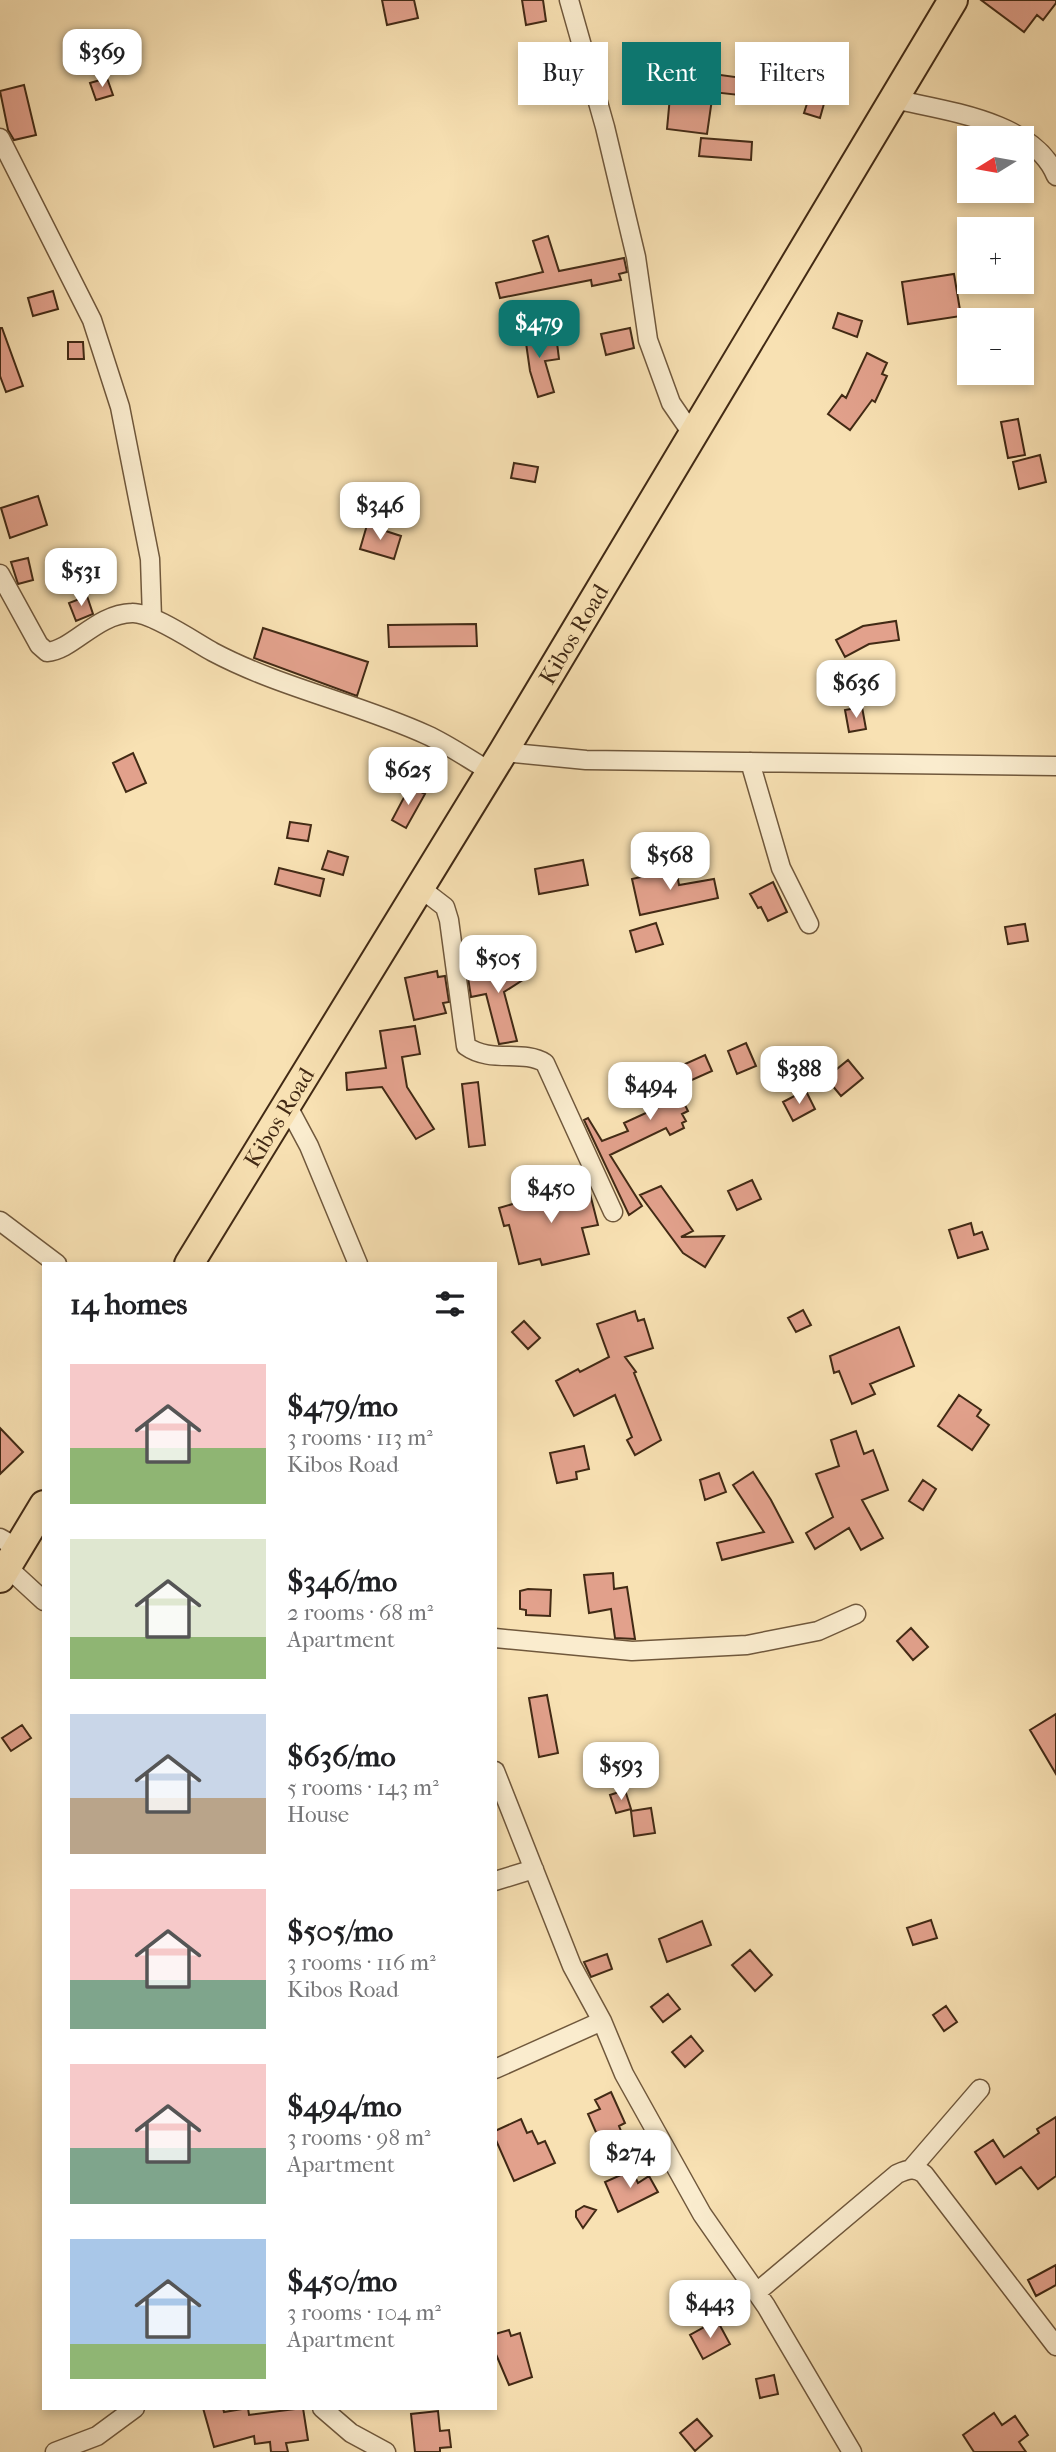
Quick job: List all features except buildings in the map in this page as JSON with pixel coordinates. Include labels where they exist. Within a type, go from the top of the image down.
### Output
[{"type":"main road","name":"Kibos Road","points":[[190,1262],[497,762],[953,0]]},
{"type":"main road","points":[[6,1558],[42,1508]]},
{"type":"street","points":[[569,0],[605,127],[636,257],[648,340],[671,403],[693,435]]},
{"type":"street","points":[[894,99],[974,118],[1012,131],[1038,149],[1056,176]]},
{"type":"street","points":[[0,138],[92,320],[120,407],[150,559],[152,618]]},
{"type":"street","points":[[0,574],[39,645],[47,652],[55,651],[97,624],[118,615],[135,612],[274,680],[497,762],[586,760],[1056,766]]},
{"type":"street","points":[[750,762],[781,868],[809,924]]},
{"type":"street","points":[[419,887],[445,907],[449,920],[467,1046],[491,1056],[532,1057],[545,1063],[613,1212]]},
{"type":"street","points":[[286,1103],[309,1146],[357,1262]]},
{"type":"street","points":[[0,1221],[54,1262]]},
{"type":"street","points":[[6,1558],[42,1599]]},
{"type":"street","points":[[497,1638],[632,1651],[747,1645],[818,1631],[856,1614]]},
{"type":"street","points":[[497,1776],[572,1966],[602,2021],[624,2074],[702,2214],[757,2292],[852,2452]]},
{"type":"street","points":[[497,1880],[534,1869]]},
{"type":"street","points":[[497,2068],[602,2021]]},
{"type":"street","points":[[757,2292],[897,2174],[911,2169],[980,2089]]},
{"type":"street","points":[[911,2169],[925,2174],[1056,2346]]},
{"type":"street","points":[[55,2452],[97,2436],[132,2410]]},
{"type":"street","points":[[324,2410],[351,2433],[386,2452]]}]
